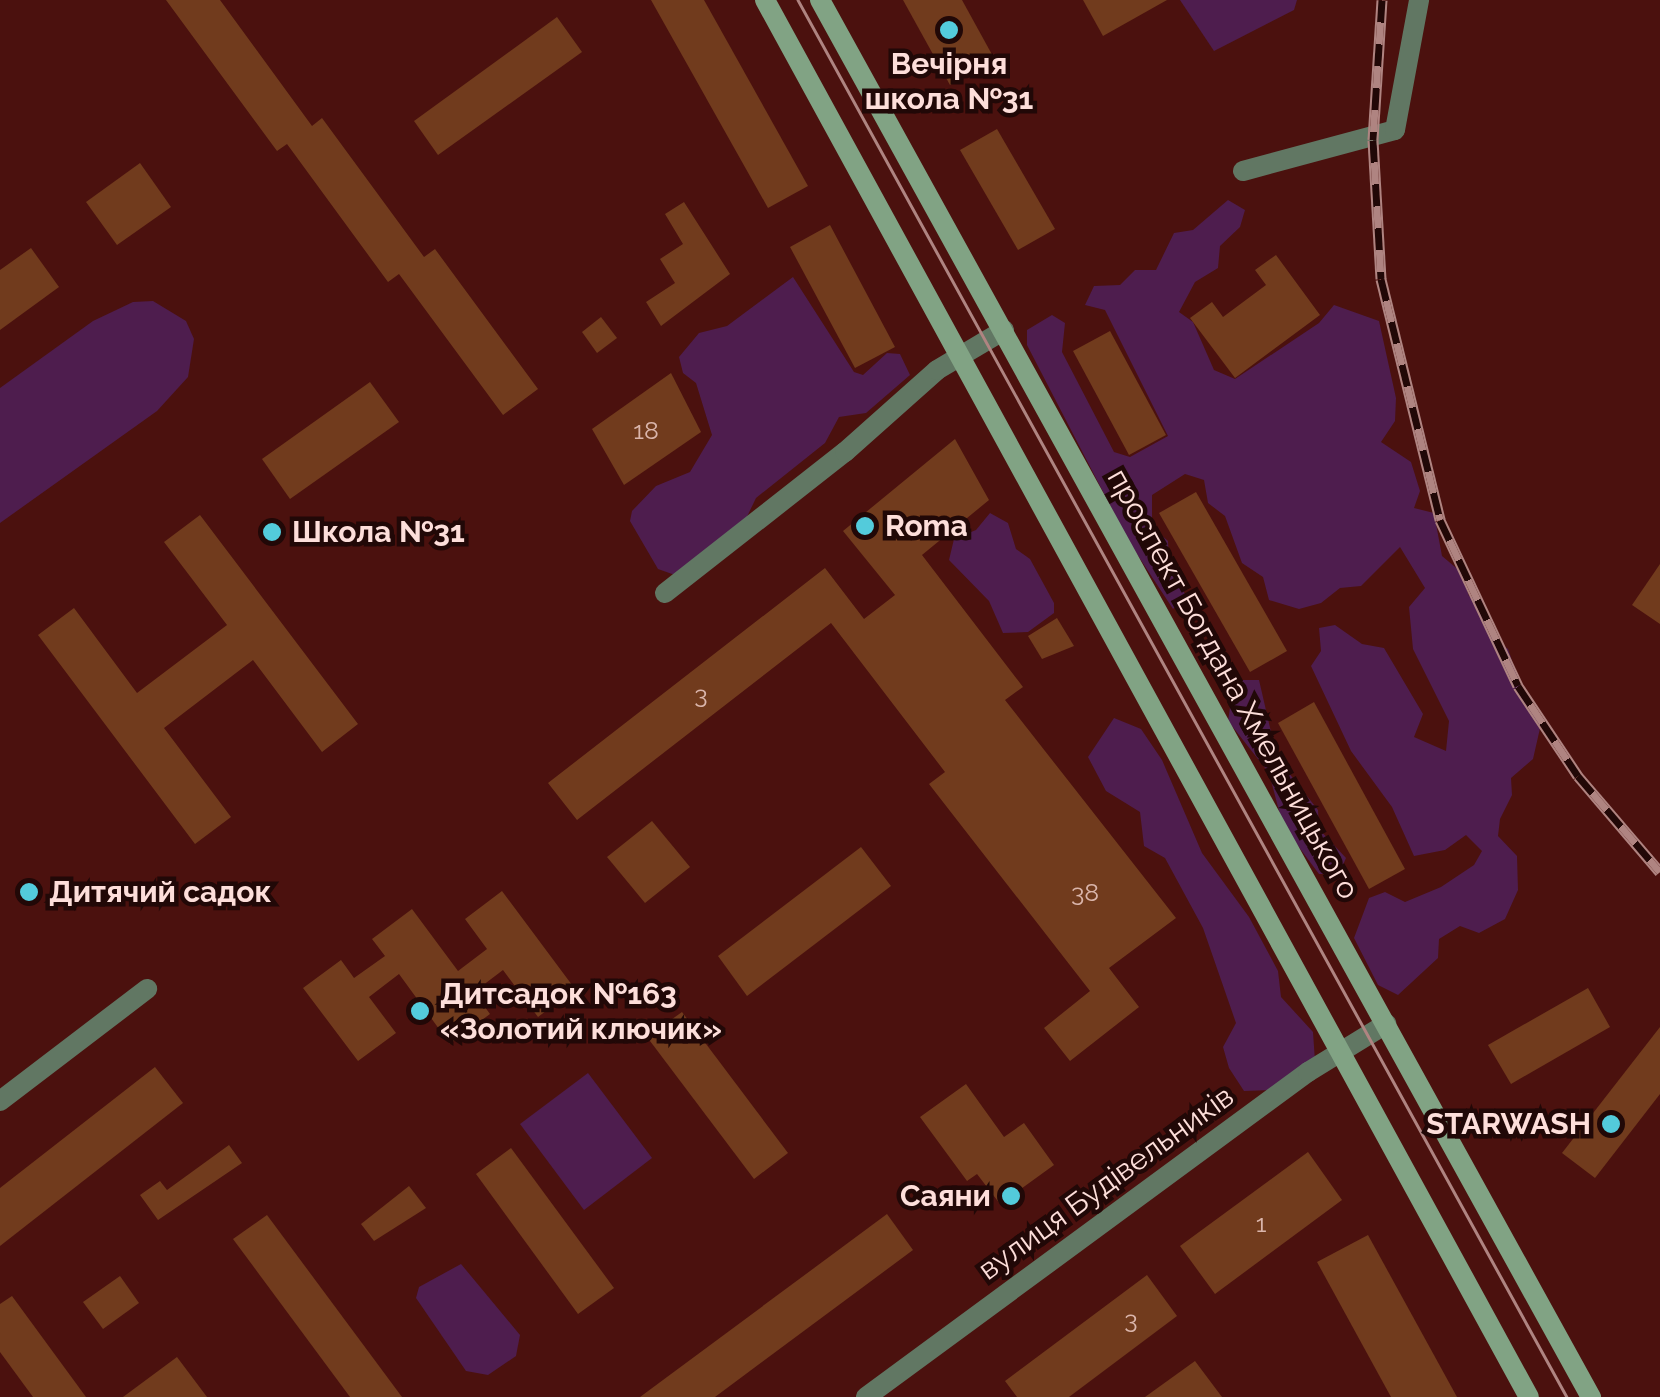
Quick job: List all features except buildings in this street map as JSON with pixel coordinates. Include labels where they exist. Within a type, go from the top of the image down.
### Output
[{"type":"main road","points":[[764,0],[1529,1397]]},
{"type":"main road","name":"проспект Богдана Хмельницького","points":[[820,0],[1591,1397]]},
{"type":"street","points":[[1243,171],[1297,152],[1372,140],[1394,130],[1403,108],[1419,0]]},
{"type":"street","points":[[665,593],[959,356],[1004,330]]},
{"type":"street","points":[[0,1101],[147,988]]},
{"type":"street","name":"вулиця Будівельників","points":[[866,1397],[1342,1050],[1386,1024]]},
{"type":"shaded area","points":[[1180,0],[1297,0],[1294,10],[1214,51]]},
{"type":"shaded area","points":[[1228,200],[1245,210],[1240,227],[1220,246],[1218,268],[1195,282],[1179,312],[1193,322],[1214,370],[1235,379],[1319,323],[1334,305],[1379,321],[1396,398],[1395,421],[1381,442],[1411,462],[1420,491],[1414,508],[1434,513],[1442,556],[1461,572],[1469,596],[1482,600],[1488,634],[1508,649],[1528,708],[1541,724],[1533,759],[1511,778],[1512,795],[1500,819],[1498,836],[1517,856],[1518,890],[1505,919],[1479,933],[1460,926],[1439,939],[1438,958],[1398,995],[1378,985],[1354,938],[1369,898],[1385,892],[1405,902],[1441,887],[1474,865],[1482,851],[1466,835],[1445,850],[1414,856],[1392,807],[1351,751],[1311,666],[1321,651],[1319,628],[1335,625],[1362,644],[1384,648],[1423,714],[1414,737],[1446,751],[1449,721],[1413,649],[1409,607],[1425,588],[1400,547],[1361,586],[1340,588],[1321,603],[1299,609],[1269,600],[1263,577],[1242,563],[1225,516],[1208,503],[1204,480],[1185,474],[1152,495],[1152,527],[1168,541],[1169,562],[1186,596],[1173,609],[1129,542],[1027,345],[1027,330],[1052,315],[1065,323],[1062,352],[1114,452],[1130,457],[1168,436],[1105,310],[1085,305],[1094,286],[1120,285],[1135,270],[1156,270],[1174,233],[1193,230]]},
{"type":"shaded area","points":[[793,277],[854,372],[863,375],[887,353],[900,354],[910,375],[866,413],[839,417],[825,443],[756,498],[743,525],[675,575],[658,569],[630,521],[632,511],[656,486],[690,472],[712,435],[696,383],[683,373],[679,357],[699,333],[727,326]]},
{"type":"shaded area","points":[[153,301],[186,321],[194,339],[188,377],[157,411],[0,523],[0,388],[93,321],[133,302]]},
{"type":"shaded area","points":[[990,513],[1008,523],[1016,549],[1030,559],[1054,603],[1054,613],[1028,632],[1003,633],[989,601],[949,560],[954,539],[976,530]]},
{"type":"shaded area","points":[[1234,680],[1259,680],[1277,758],[1318,810],[1319,829],[1346,858],[1339,874],[1319,874],[1283,826],[1269,773],[1228,721]]},
{"type":"shaded area","points":[[1114,718],[1141,729],[1162,760],[1202,853],[1249,917],[1278,971],[1281,997],[1313,1032],[1315,1061],[1275,1090],[1244,1091],[1229,1068],[1223,1047],[1236,1023],[1203,928],[1165,858],[1144,846],[1140,812],[1106,791],[1088,757]]},
{"type":"shaded area","points":[[588,1073],[652,1158],[584,1210],[520,1124]]},
{"type":"shaded area","points":[[461,1264],[520,1335],[516,1356],[488,1375],[466,1371],[416,1298],[419,1287]]},
{"type":"tram line","points":[[798,0],[1567,1397]]},
{"type":"railway","points":[[1382,0],[1373,140],[1381,279],[1440,520],[1518,686],[1578,776],[1660,872]]},
{"type":"place","name":"Вечірня школа №31","points":[[949,30]]},
{"type":"place","name":"Roma","points":[[865,526]]},
{"type":"place","name":"Школа №31","points":[[272,532]]},
{"type":"place","name":"Дитячий садок","points":[[29,892]]},
{"type":"place","name":"Дитсадок №163 «Золотий ключик»","points":[[420,1011]]},
{"type":"place","name":"STARWASH","points":[[1611,1124]]},
{"type":"place","name":"Саяни","points":[[1011,1196]]}]
